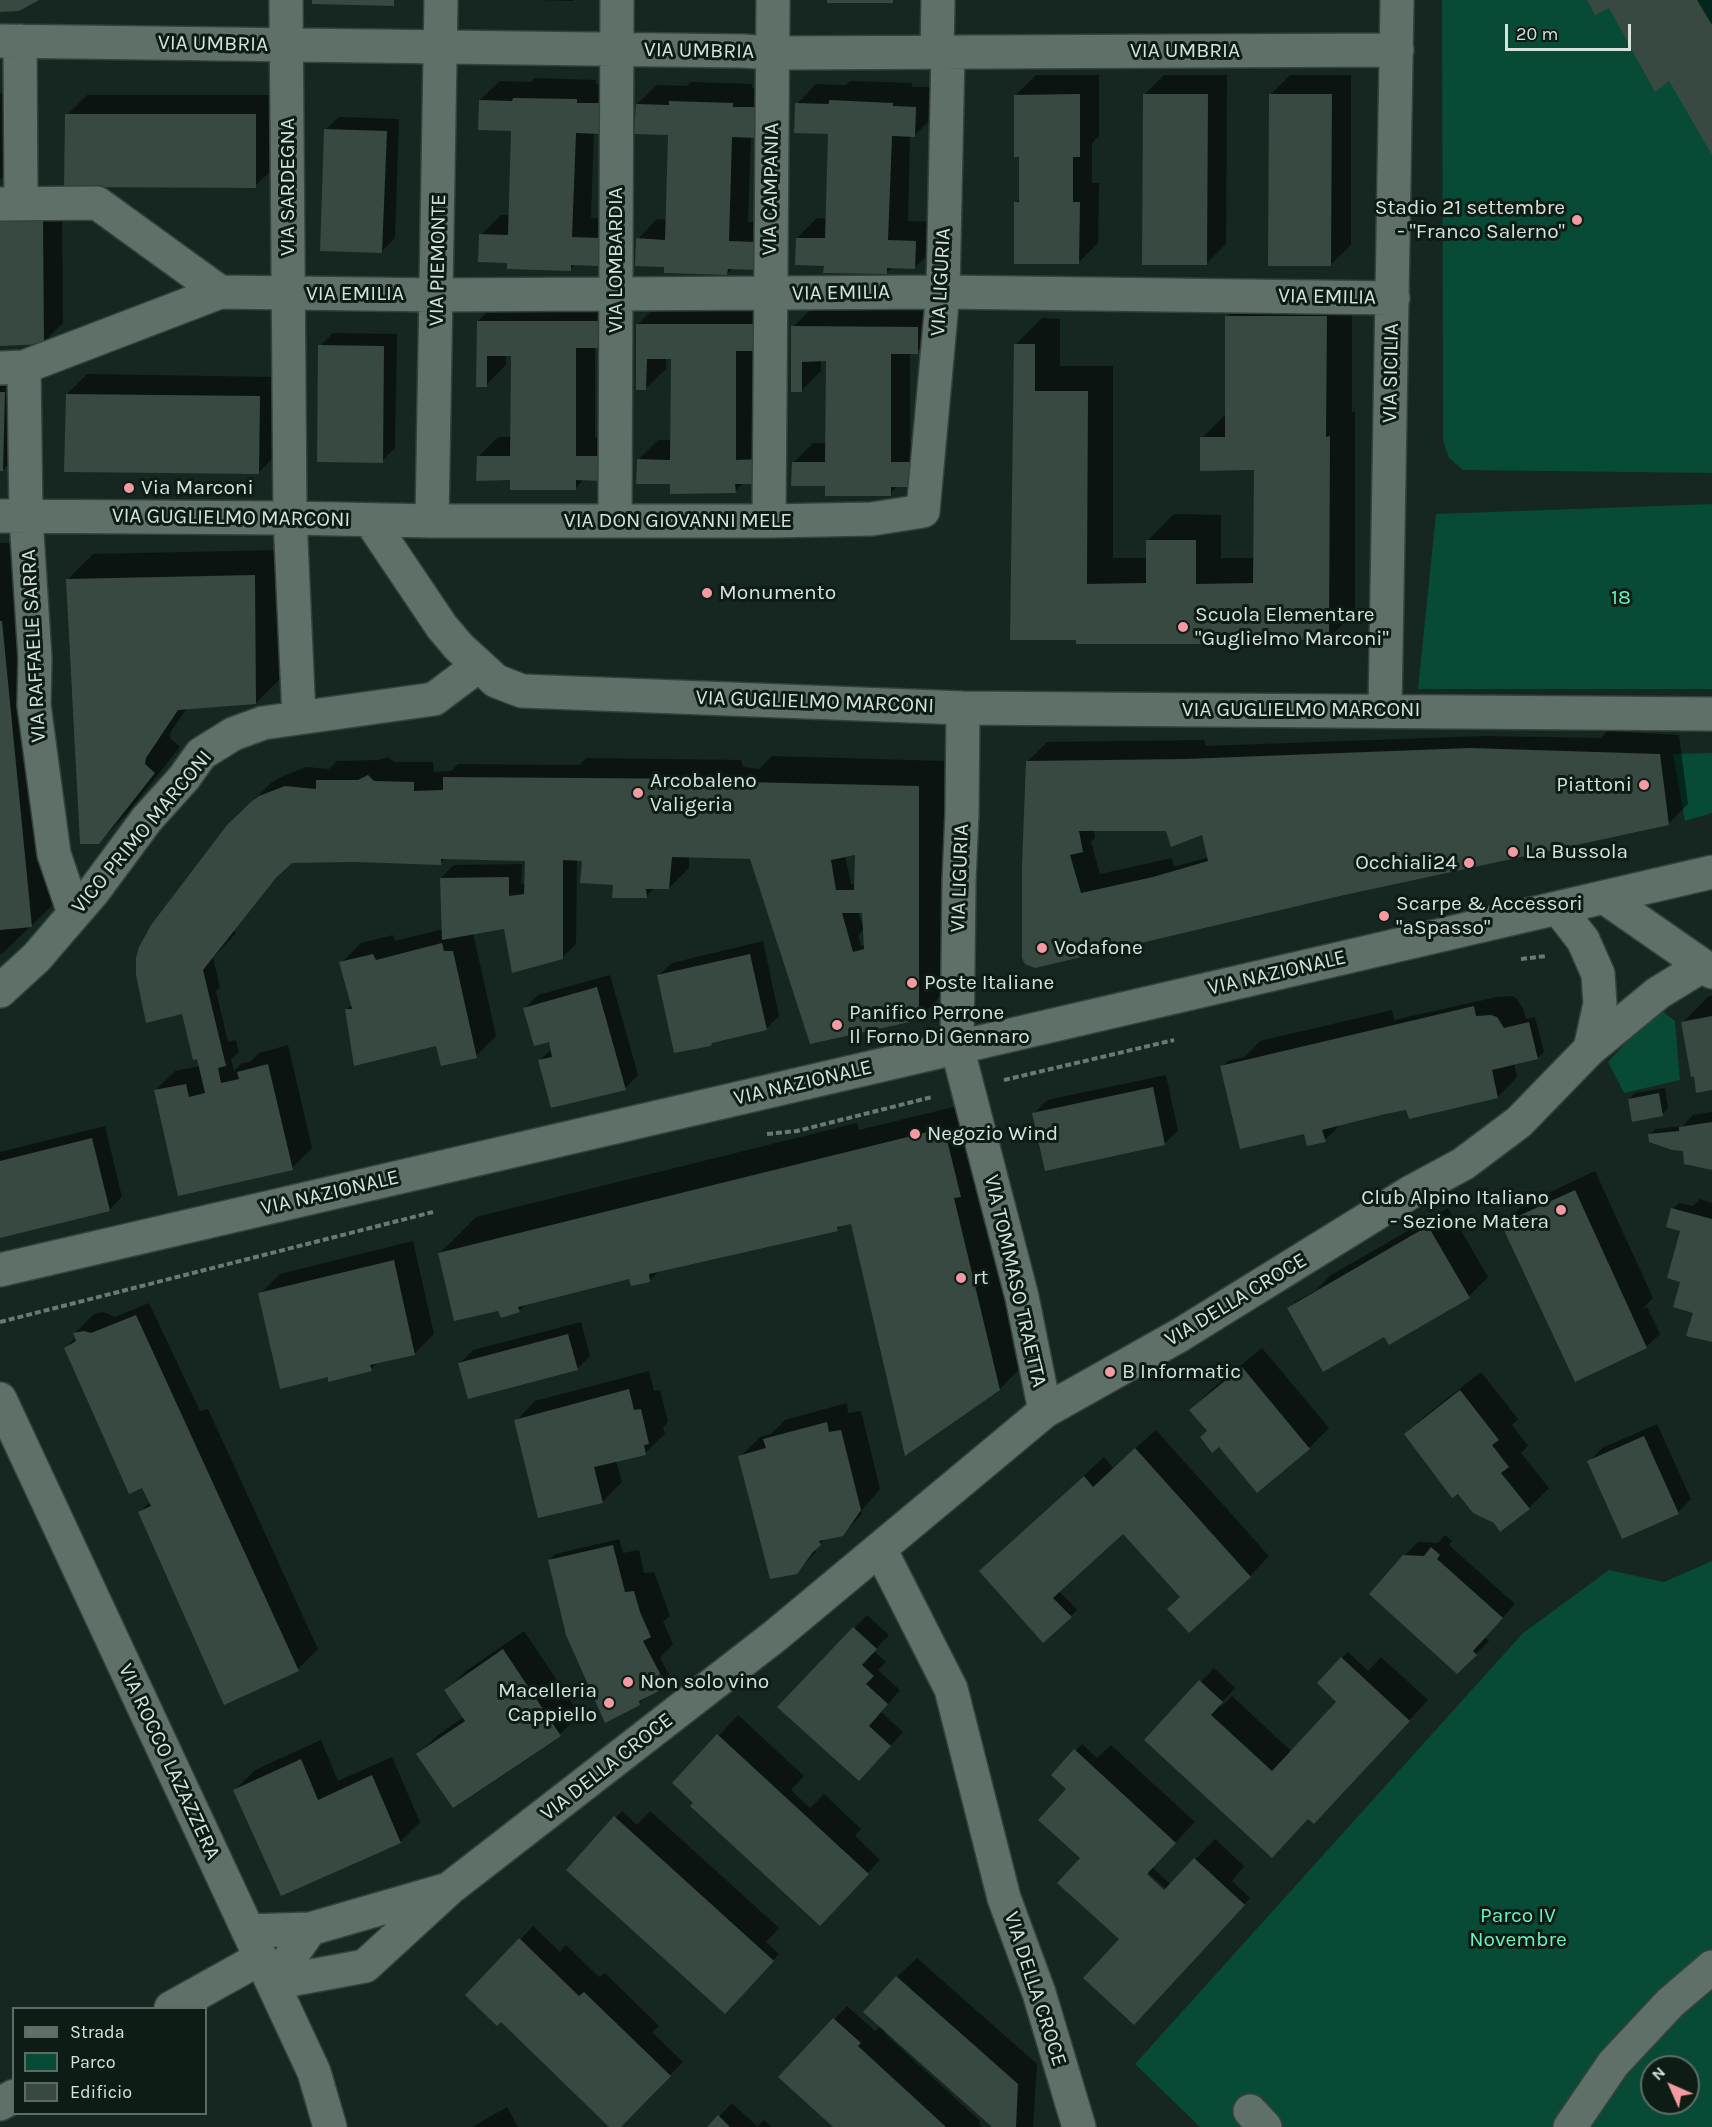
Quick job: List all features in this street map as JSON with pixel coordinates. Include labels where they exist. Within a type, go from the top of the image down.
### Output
[{"type":"street","name":"VIA SARDEGNA","points":[[286,0],[290,518],[299,717]]},
{"type":"street","name":"VIA PIEMONTE","points":[[432,521],[442,47],[441,0]]},
{"type":"street","name":"VIA LOMBARDIA","points":[[615,521],[617,0]]},
{"type":"street","name":"VIA CAMPANIA","points":[[768,521],[774,0]]},
{"type":"street","name":"VIA LIGURIA","points":[[923,511],[943,292],[942,52],[938,0]]},
{"type":"street","name":"VIA SICILIA","points":[[1385,710],[1398,50],[1397,0]]},
{"type":"street","name":"VIA UMBRIA","points":[[10,41],[773,53],[1398,50]]},
{"type":"street","points":[[10,41],[11,204],[97,203],[220,292]]},
{"type":"street","points":[[12,368],[220,292]]},
{"type":"street","name":"VIA EMILIA","points":[[220,292],[437,295],[943,292],[1393,298]]},
{"type":"street","name":"VIA RAFFAELE SARRA","points":[[12,368],[13,517],[35,658],[34,705],[38,744],[45,775],[54,854],[74,913]]},
{"type":"street","name":"VIA DON GIOVANNI MELE","points":[[370,520],[768,521],[872,519],[923,511]]},
{"type":"street","name":"VIA GUGLIELMO MARCONI","points":[[13,517],[370,520],[442,627],[478,666],[496,681],[522,691],[963,708],[1712,714]]},
{"type":"street","name":"VICO PRIMO MARCONI","points":[[0,991],[37,957],[201,754],[232,734],[247,728],[299,717],[434,699],[478,666]]},
{"type":"street","name":"VIA LIGURIA","points":[[957,1047],[963,708]]},
{"type":"street","name":"VIA NAZIONALE","points":[[0,1270],[1712,872]]},
{"type":"street","points":[[1604,897],[1707,969]]},
{"type":"street","points":[[1558,908],[1583,940],[1598,974],[1600,1004],[1590,1049]]},
{"type":"street","name":"VIA DELLA CROCE","points":[[260,1957],[365,1966],[450,1888],[775,1636],[1045,1410],[1180,1335],[1411,1192],[1463,1164],[1520,1122],[1590,1049],[1658,993],[1707,969]]},
{"type":"street","name":"VIA TOMMASO TRAETTA","points":[[957,1047],[1022,1297],[1045,1410]]},
{"type":"street","name":"VIA ROCCO LAZAZZERA","points":[[0,1399],[314,2072],[330,2127]]},
{"type":"street","name":"VIA DELLA CROCE","points":[[880,1549],[951,1689],[1004,1898],[1039,1994],[1079,2127]]},
{"type":"street","points":[[173,2007],[310,1929],[450,1888]]},
{"type":"street","points":[[260,1957],[310,1929]]},
{"type":"street","points":[[1570,2127],[1613,2064],[1670,2003],[1712,1967]]},
{"type":"path","points":[[1520,959],[1588,950]]},
{"type":"path","points":[[765,1135],[796,1131],[884,1108],[1175,1040]]},
{"type":"path","points":[[0,1322],[434,1212]]},
{"type":"green space","name":"Stadio 21 settembre - \"Franco Salerno\"","points":[[1442,0],[1712,0],[1712,473],[1463,470],[1449,458],[1443,440]]},
{"type":"green space","name":"18","points":[[1712,504],[1712,689],[1418,689],[1436,514]]},
{"type":"green space","points":[[1712,753],[1712,813],[1685,821],[1673,754]]},
{"type":"green space","points":[[1658,1008],[1675,1021],[1680,1080],[1624,1093],[1608,1062]]},
{"type":"green space","name":"Parco IV Novembre","points":[[1712,1561],[1712,2127],[1200,2127],[1135,2064],[1523,1633],[1609,1570],[1664,1582]]},
{"type":"building","points":[[0,0],[39,0],[19,11],[0,12]]},
{"type":"building","points":[[312,0],[394,0],[394,6],[312,4]]},
{"type":"building","points":[[827,0],[893,0],[893,3],[827,3]]},
{"type":"building","points":[[1587,0],[1697,0],[1712,25],[1712,155],[1669,81],[1655,92],[1609,8],[1595,15]]},
{"type":"building","points":[[1080,94],[1080,157],[1073,157],[1073,202],[1080,202],[1079,264],[1014,264],[1014,202],[1019,202],[1019,157],[1014,157],[1014,95]]},
{"type":"building","points":[[1143,94],[1208,94],[1207,265],[1142,265]]},
{"type":"building","points":[[1269,94],[1332,94],[1331,266],[1268,266]]},
{"type":"building","points":[[513,98],[577,99],[577,103],[599,103],[599,134],[576,133],[572,237],[600,238],[599,266],[571,265],[571,271],[507,269],[507,263],[478,262],[479,234],[508,235],[511,131],[478,130],[479,100],[512,101]]},
{"type":"building","points":[[829,100],[893,103],[893,106],[916,107],[915,137],[892,136],[888,240],[916,241],[915,269],[887,268],[887,274],[823,273],[824,266],[795,265],[796,238],[825,238],[828,134],[794,133],[795,103],[829,104]]},
{"type":"building","points":[[669,101],[733,103],[733,107],[756,107],[756,138],[732,137],[729,241],[756,242],[756,270],[728,269],[727,275],[664,273],[664,267],[635,266],[636,238],[665,240],[668,135],[634,134],[636,104],[669,105]]},
{"type":"building","points":[[65,114],[256,114],[256,188],[64,187]]},
{"type":"building","points":[[324,129],[387,131],[382,253],[320,251]]},
{"type":"building","points":[[0,219],[43,219],[44,344],[0,346]]},
{"type":"building","points":[[1225,316],[1327,316],[1326,437],[1330,436],[1329,640],[1262,639],[1262,644],[1076,644],[1076,640],[1010,640],[1014,344],[1035,344],[1035,391],[1088,391],[1087,584],[1146,583],[1146,540],[1196,540],[1196,584],[1253,583],[1254,470],[1200,471],[1200,437],[1225,437]]},
{"type":"building","points":[[477,321],[603,321],[603,348],[576,348],[576,456],[601,456],[601,481],[576,480],[576,490],[510,490],[510,480],[476,481],[477,456],[510,456],[511,356],[487,356],[487,387],[476,387]]},
{"type":"building","points":[[636,324],[762,324],[763,351],[736,351],[736,460],[761,459],[761,484],[735,484],[736,493],[670,494],[670,484],[636,484],[637,459],[670,460],[671,359],[647,359],[646,390],[636,390]]},
{"type":"building","points":[[791,326],[918,327],[918,354],[891,354],[891,462],[916,462],[916,487],[891,487],[891,496],[825,496],[825,486],[791,486],[792,462],[825,462],[826,361],[802,362],[802,392],[791,392]]},
{"type":"building","points":[[318,345],[384,346],[383,463],[317,462]]},
{"type":"building","points":[[0,392],[5,392],[3,471],[0,471]]},
{"type":"building","points":[[66,394],[260,396],[259,474],[64,472]]},
{"type":"building","points":[[255,575],[256,704],[178,710],[146,758],[145,764],[155,773],[99,844],[80,844],[66,579]]},
{"type":"building","points":[[0,621],[2,621],[32,927],[0,930]]},
{"type":"building","points":[[1470,748],[1660,754],[1669,825],[1340,896],[1035,968],[1025,964],[1022,958],[1022,865],[1026,761],[1185,759]],"holes":[[[1079,831],[1166,831],[1171,847],[1202,835],[1208,861],[1153,877],[1081,893],[1070,855],[1083,852]]]},
{"type":"building","points":[[368,775],[374,781],[414,782],[414,791],[443,790],[443,777],[722,779],[744,782],[919,786],[919,1020],[810,1044],[750,859],[672,857],[669,889],[646,889],[647,898],[612,898],[613,885],[580,883],[582,861],[563,860],[563,959],[512,973],[504,929],[442,940],[440,878],[509,877],[509,896],[524,894],[525,861],[441,859],[441,865],[354,862],[292,863],[276,878],[203,970],[226,1066],[218,1068],[221,1083],[239,1079],[237,1072],[268,1064],[293,1170],[178,1196],[154,1090],[186,1084],[189,1097],[205,1093],[197,1059],[193,1060],[182,1014],[146,1023],[136,975],[136,958],[139,947],[151,925],[227,825],[251,802],[259,796],[285,786],[316,789],[316,780],[358,780]],"holes":[[[855,855],[854,890],[836,890],[831,860]],[[842,913],[862,913],[864,949],[853,952]]]},
{"type":"building","points":[[442,943],[444,951],[453,951],[477,1058],[441,1066],[436,1046],[354,1066],[345,1009],[352,1009],[339,962],[373,954],[376,960]]},
{"type":"building","points":[[750,954],[767,1030],[712,1043],[711,1046],[674,1053],[657,975]]},
{"type":"building","points":[[597,987],[626,1090],[551,1108],[538,1060],[552,1057],[549,1042],[534,1046],[523,1008]]},
{"type":"building","points":[[1474,1006],[1476,1016],[1497,1017],[1504,1028],[1529,1022],[1538,1059],[1492,1070],[1498,1098],[1409,1119],[1406,1110],[1385,1114],[1322,1130],[1326,1142],[1307,1146],[1304,1134],[1240,1149],[1220,1066]]},
{"type":"building","points":[[1712,1016],[1712,1090],[1696,1093],[1681,1022]]},
{"type":"building","points":[[1153,1087],[1165,1145],[1045,1171],[1032,1113]]},
{"type":"building","points":[[1659,1093],[1663,1116],[1632,1122],[1628,1099]]},
{"type":"building","points":[[1712,1122],[1712,1170],[1684,1164],[1683,1151],[1672,1150],[1649,1142],[1648,1134],[1679,1131],[1679,1127]]},
{"type":"building","points":[[944,1128],[961,1197],[954,1198],[1000,1390],[905,1456],[851,1224],[837,1227],[838,1231],[649,1274],[650,1282],[631,1286],[629,1279],[518,1307],[520,1312],[501,1318],[498,1311],[454,1321],[438,1253]]},
{"type":"building","points":[[92,1138],[110,1211],[0,1238],[0,1161]]},
{"type":"building","points":[[1575,1190],[1647,1348],[1575,1382],[1501,1224]]},
{"type":"building","points":[[1671,1208],[1712,1219],[1712,1342],[1686,1336],[1693,1313],[1673,1307],[1680,1282],[1667,1278],[1680,1231],[1666,1227]]},
{"type":"building","points":[[1428,1226],[1470,1298],[1389,1345],[1384,1337],[1323,1372],[1287,1308]]},
{"type":"building","points":[[394,1260],[415,1355],[370,1365],[372,1371],[328,1382],[328,1377],[280,1389],[258,1293]]},
{"type":"building","points":[[136,1315],[299,1671],[224,1705],[138,1512],[151,1506],[142,1488],[129,1494],[64,1348],[76,1341],[73,1333],[84,1331],[91,1333]]},
{"type":"building","points":[[568,1334],[578,1370],[468,1399],[458,1363]]},
{"type":"building","points":[[1242,1367],[1310,1449],[1257,1493],[1219,1447],[1212,1453],[1200,1437],[1207,1431],[1189,1410]]},
{"type":"building","points":[[629,1389],[634,1410],[641,1409],[649,1444],[644,1445],[646,1455],[594,1467],[603,1503],[538,1518],[514,1420]]},
{"type":"building","points":[[1460,1390],[1499,1440],[1492,1445],[1509,1467],[1501,1473],[1530,1509],[1500,1532],[1494,1523],[1473,1513],[1458,1494],[1452,1498],[1404,1434]]},
{"type":"building","points":[[827,1422],[829,1432],[841,1430],[861,1510],[843,1536],[819,1541],[821,1545],[797,1574],[770,1579],[738,1456],[766,1448],[763,1439]]},
{"type":"building","points":[[1644,1436],[1679,1514],[1622,1539],[1587,1461]]},
{"type":"building","points":[[1135,1448],[1251,1577],[1189,1633],[1167,1609],[1180,1597],[1123,1534],[1053,1598],[1072,1617],[1043,1643],[979,1571],[1084,1476],[1093,1487]]},
{"type":"building","points":[[613,1545],[625,1592],[634,1591],[651,1637],[643,1641],[667,1687],[639,1701],[640,1705],[605,1723],[566,1635],[548,1560]]},
{"type":"building","points":[[1431,1547],[1440,1555],[1437,1559],[1503,1618],[1473,1651],[1477,1655],[1457,1674],[1369,1594],[1403,1555],[1424,1556]]},
{"type":"building","points":[[853,1627],[877,1649],[862,1665],[874,1676],[866,1684],[888,1704],[869,1726],[891,1746],[859,1781],[777,1707]]},
{"type":"building","points":[[503,1649],[561,1736],[453,1808],[416,1754],[465,1721],[444,1690]]},
{"type":"building","points":[[1341,1657],[1410,1721],[1314,1824],[1308,1819],[1272,1858],[1144,1740],[1199,1680],[1223,1702],[1211,1715],[1272,1771],[1336,1702],[1317,1683]]},
{"type":"building","points":[[717,1734],[869,1874],[820,1926],[690,1806],[693,1803],[672,1783]]},
{"type":"building","points":[[1074,1749],[1176,1843],[1147,1874],[1164,1890],[1194,1858],[1245,1905],[1134,2025],[1083,1978],[1119,1939],[1057,1883],[1080,1858],[1038,1820],[1066,1789],[1051,1775]]},
{"type":"building","points":[[301,1759],[318,1800],[372,1775],[401,1843],[281,1896],[233,1790]]},
{"type":"building","points":[[614,1816],[774,1961],[725,2014],[566,1870]]},
{"type":"building","points":[[519,1938],[579,1996],[584,1992],[671,2076],[621,2127],[609,2127],[501,2022],[497,2026],[465,1995]]},
{"type":"building","points":[[896,1976],[1018,2084],[1016,2127],[992,2127],[863,2012]]},
{"type":"building","points":[[833,2018],[861,2043],[858,2046],[946,2127],[833,2127],[778,2077]]},
{"type":"building","points":[[718,2115],[730,2127],[707,2127]]},
{"type":"place","name":"Stadio 21 settembre - \"Franco Salerno\"","points":[[1577,220]]},
{"type":"place","name":"Via Marconi","points":[[129,488]]},
{"type":"place","name":"Monumento","points":[[707,593]]},
{"type":"place","name":"Scuola Elementare \"Guglielmo Marconi\"","points":[[1183,627]]},
{"type":"place","name":"Piattoni","points":[[1644,785]]},
{"type":"place","name":"Arcobaleno Valigeria","points":[[638,793]]},
{"type":"place","name":"La Bussola","points":[[1513,852]]},
{"type":"place","name":"Occhiali24","points":[[1469,863]]},
{"type":"place","name":"Scarpe & Accessori \"aSpasso\"","points":[[1384,916]]},
{"type":"place","name":"Vodafone","points":[[1042,948]]},
{"type":"place","name":"Poste Italiane","points":[[912,983]]},
{"type":"place","name":"Panifico Perrone Il Forno Di Gennaro","points":[[837,1025]]},
{"type":"place","name":"Negozio Wind","points":[[915,1134]]},
{"type":"place","name":"Club Alpino Italiano - Sezione Matera","points":[[1561,1210]]},
{"type":"place","name":"rt","points":[[961,1278]]},
{"type":"place","name":"B Informatic","points":[[1110,1372]]},
{"type":"place","name":"Non solo vino","points":[[628,1682]]},
{"type":"place","name":"Macelleria Cappiello","points":[[609,1703]]}]
